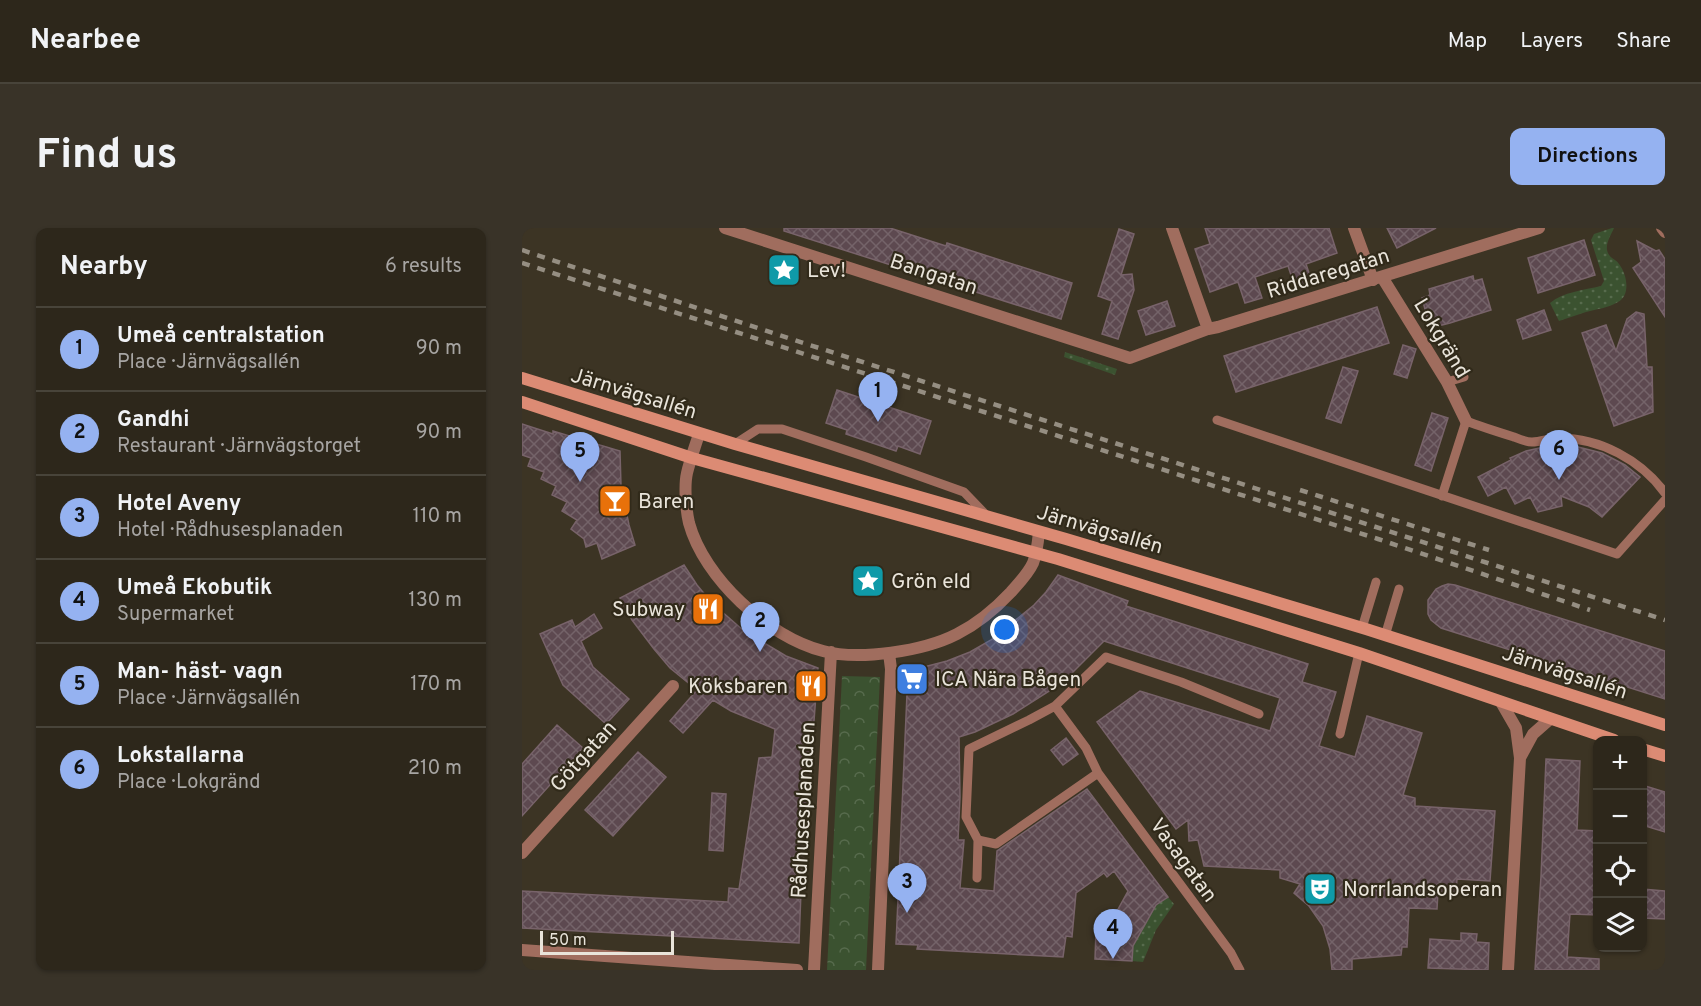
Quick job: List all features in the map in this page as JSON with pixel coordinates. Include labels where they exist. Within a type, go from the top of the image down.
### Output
[{"type":"main road","name":"Järnvägsallén","points":[[522,378],[699,434],[1362,628],[1665,725]]},
{"type":"main road","name":"Järnvägsallén","points":[[522,402],[692,458],[1036,552],[1359,653],[1599,736]]},
{"type":"main road","points":[[1647,751],[1665,756]]},
{"type":"street","name":"Bangatan","points":[[725,228],[1130,358]]},
{"type":"street","points":[[1172,228],[1208,329]]},
{"type":"street","name":"Lokgränd","points":[[1354,228],[1378,279],[1447,382],[1466,421]]},
{"type":"street","name":"Riddaregatan","points":[[1130,358],[1208,329],[1539,228]]},
{"type":"street","points":[[1662,228],[1665,232]]},
{"type":"street","points":[[699,434],[687,475],[687,505],[689,523],[703,556],[736,598],[764,622],[822,651],[889,653],[925,646],[957,634],[1001,602],[1018,584],[1032,565],[1039,532]]},
{"type":"street","name":"Rådhusesplanaden","points":[[814,970],[831,652]]},
{"type":"street","points":[[878,970],[891,669],[889,653]]},
{"type":"street","name":"Götgatan","points":[[522,853],[673,686]]},
{"type":"street","points":[[1501,702],[1516,728],[1520,758],[1508,970]]},
{"type":"street","points":[[1520,758],[1533,734],[1550,719]]},
{"type":"street","points":[[522,950],[797,970]]},
{"type":"lane","points":[[1447,382],[1464,377]]},
{"type":"lane","points":[[1217,420],[1617,554],[1665,500]]},
{"type":"lane","points":[[1442,495],[1466,421],[1530,442],[1560,438],[1581,440],[1607,448],[1645,470],[1665,493]]},
{"type":"lane","points":[[735,444],[758,429],[782,429],[964,492],[989,518]]},
{"type":"lane","points":[[1362,628],[1377,582]]},
{"type":"lane","points":[[1386,636],[1399,589]]},
{"type":"lane","points":[[1340,734],[1359,653]]},
{"type":"lane","points":[[977,878],[978,840],[966,818],[969,749],[1055,706],[1106,657],[1181,682],[1259,714]]},
{"type":"lane","name":"Vasagatan","points":[[1055,706],[1086,748],[1098,773],[1231,953],[1240,970]]},
{"type":"lane","points":[[978,840],[996,844],[1098,773]]},
{"type":"green space","points":[[1614,228],[1607,250],[1624,273],[1625,295],[1610,306],[1559,321],[1550,303],[1567,294],[1601,286],[1604,281],[1591,240],[1594,234]]},
{"type":"green space","points":[[1065,352],[1117,369],[1115,375],[1064,357]]},
{"type":"green space","points":[[842,676],[880,677],[866,970],[827,970]]},
{"type":"green space","points":[[1168,897],[1174,904],[1156,930],[1143,962],[1132,961],[1133,946],[1156,905]]},
{"type":"building","points":[[784,228],[890,228],[946,246],[947,243],[1072,283],[1061,319],[784,231]]},
{"type":"building","points":[[1205,228],[1329,228],[1337,253],[1306,264],[1312,282],[1295,287],[1288,266],[1255,277],[1262,298],[1245,303],[1238,282],[1210,292],[1195,249],[1210,244]]},
{"type":"building","points":[[1387,228],[1436,228],[1397,248]]},
{"type":"building","points":[[1119,229],[1134,234],[1121,275],[1132,274],[1134,290],[1118,339],[1102,334],[1112,301],[1098,296]]},
{"type":"building","points":[[1584,240],[1595,275],[1538,293],[1528,258]]},
{"type":"building","points":[[1637,241],[1656,251],[1659,250],[1665,259],[1665,317],[1633,268],[1641,262]]},
{"type":"building","points":[[1473,276],[1474,281],[1482,279],[1491,310],[1430,328],[1422,298],[1430,295],[1429,289]]},
{"type":"building","points":[[1167,301],[1175,326],[1146,335],[1138,311]]},
{"type":"building","points":[[1377,307],[1389,343],[1236,392],[1224,356]]},
{"type":"building","points":[[1544,310],[1551,330],[1523,339],[1517,320]]},
{"type":"building","points":[[1636,312],[1644,314],[1647,367],[1652,367],[1653,412],[1614,426],[1582,333],[1606,325],[1616,351],[1627,319]]},
{"type":"building","points":[[1403,345],[1416,349],[1407,378],[1394,374]]},
{"type":"building","points":[[1343,367],[1358,371],[1341,423],[1326,418]]},
{"type":"building","points":[[837,390],[931,421],[920,454],[898,446],[896,451],[846,434],[847,430],[826,423]]},
{"type":"building","points":[[1432,413],[1448,418],[1431,471],[1415,465]]},
{"type":"building","points":[[522,424],[620,451],[621,486],[635,545],[602,559],[597,543],[586,547],[584,539],[571,529],[577,520],[562,511],[567,502],[552,495],[556,486],[541,479],[544,472],[528,466],[531,458],[522,455]]},
{"type":"building","points":[[1553,445],[1574,446],[1602,453],[1625,465],[1640,477],[1602,517],[1589,507],[1561,496],[1562,506],[1538,512],[1530,497],[1515,504],[1506,487],[1488,496],[1478,477],[1526,451]]},
{"type":"building","points":[[684,565],[712,603],[744,631],[786,656],[818,668],[802,866],[799,943],[522,928],[522,891],[728,902],[729,888],[739,889],[759,758],[772,757],[775,729],[731,711],[713,700],[683,733],[670,721],[697,690],[670,668],[654,649],[632,620],[620,598]]},
{"type":"building","points":[[1058,575],[1128,601],[1126,606],[1308,664],[1302,682],[1336,692],[1319,746],[1355,757],[1367,716],[1422,733],[1403,795],[1415,798],[1415,806],[1495,811],[1490,881],[1457,879],[1456,893],[1438,892],[1437,909],[1409,908],[1407,947],[1402,947],[1401,955],[1352,959],[1352,970],[1332,970],[1330,949],[1323,926],[1309,906],[1294,893],[1300,884],[1280,878],[1280,870],[1204,866],[1198,840],[1189,841],[1188,820],[1176,829],[1097,722],[1140,691],[1270,731],[1280,698],[1104,641],[1069,676],[1051,690],[1013,714],[959,737],[958,840],[964,840],[960,888],[994,891],[997,851],[1087,789],[1168,897],[1156,905],[1133,946],[1132,961],[1095,959],[1096,930],[1106,931],[1128,891],[1114,871],[1107,877],[1104,873],[1076,893],[1072,937],[1066,936],[1063,957],[917,949],[918,945],[896,944],[908,671],[947,661],[991,640],[1034,605]]},
{"type":"building","points":[[1448,584],[1665,651],[1665,699],[1441,628],[1431,620],[1428,614],[1428,600],[1436,589]]},
{"type":"building","points":[[594,614],[602,628],[581,641],[593,667],[629,699],[606,724],[563,685],[540,634],[572,620],[575,627]]},
{"type":"building","points":[[557,725],[583,748],[522,816],[522,764]]},
{"type":"building","points":[[1066,738],[1078,754],[1063,765],[1051,750]]},
{"type":"building","points":[[638,752],[666,777],[613,836],[585,810]]},
{"type":"building","points":[[1546,759],[1580,761],[1577,830],[1593,831],[1593,915],[1570,914],[1567,957],[1599,959],[1599,970],[1535,970]]},
{"type":"building","points":[[1647,787],[1665,792],[1665,832],[1647,827]]},
{"type":"building","points":[[712,793],[726,794],[723,851],[709,850]]},
{"type":"building","points":[[1647,889],[1665,891],[1665,919],[1647,918]]},
{"type":"building","points":[[1461,933],[1477,934],[1476,942],[1489,943],[1488,970],[1428,968],[1430,939],[1461,941]]},
{"type":"railway","points":[[522,250],[788,338],[1665,620]]},
{"type":"railway","points":[[522,263],[1378,539],[1590,610]]},
{"type":"railway","points":[[1300,490],[1489,550]]},
{"type":"place","name":"Lev!","points":[[784,270]]},
{"type":"place","name":"Umeå centralstation","points":[[878,422]]},
{"type":"place","name":"Lokstallarna","points":[[1559,480]]},
{"type":"place","name":"Man- häst- vagn","points":[[580,482]]},
{"type":"place","name":"Baren","points":[[615,501]]},
{"type":"place","name":"Grön eld","points":[[868,581]]},
{"type":"place","name":"Subway","points":[[708,609]]},
{"type":"place","name":"Gandhi","points":[[760,652]]},
{"type":"place","name":"ICA Nära Bågen","points":[[912,679]]},
{"type":"place","name":"Köksbaren","points":[[811,686]]},
{"type":"place","name":"Norrlandsoperan","points":[[1320,889]]},
{"type":"place","name":"Hotel Aveny","points":[[907,913]]},
{"type":"place","name":"Umeå Ekobutik","points":[[1113,959]]}]
